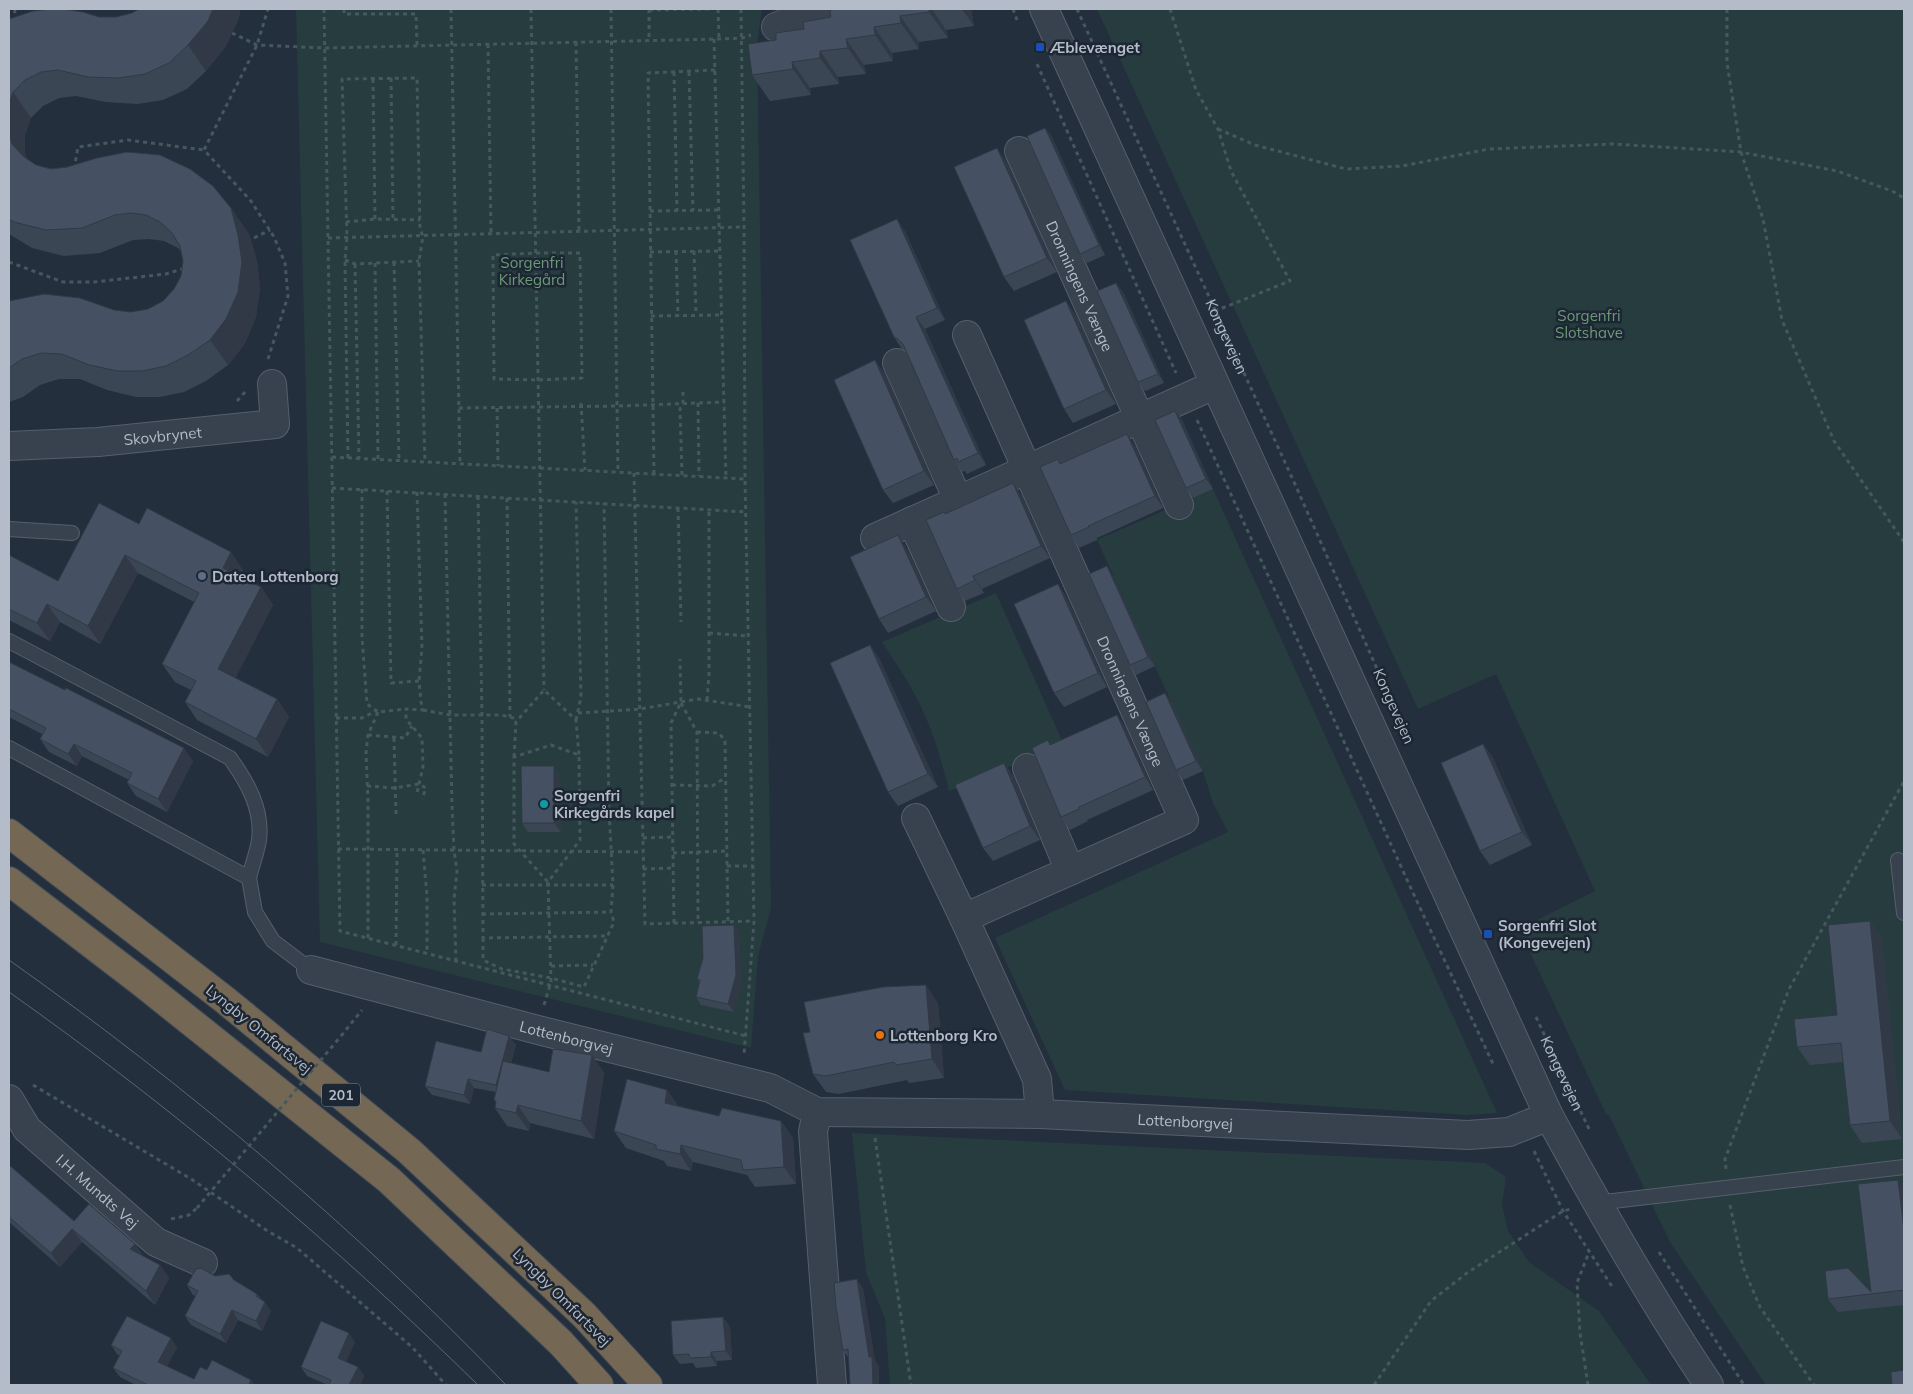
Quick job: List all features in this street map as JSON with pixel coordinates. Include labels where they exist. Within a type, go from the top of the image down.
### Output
[{"type":"highway","name":"Lyngby Omfartsvej","points":[[9,833],[225,1000],[410,1152],[584,1315],[648,1385]]},
{"type":"highway","name":"201","points":[[9,881],[141,982],[389,1180],[561,1343],[599,1385]]},
{"type":"street","points":[[776,27],[819,9]]},
{"type":"street","name":"Kongevejen","points":[[1044,9],[1549,1116],[1596,1202],[1709,1385]]},
{"type":"street","name":"Dronningens Vænge","points":[[1019,151],[1179,505]]},
{"type":"street","name":"Dronningens Vænge","points":[[964,918],[1184,820],[967,335]]},
{"type":"street","points":[[897,363],[958,500]]},
{"type":"street","name":"Skovbrynet","points":[[9,446],[98,442],[275,424],[270,373]]},
{"type":"street","points":[[875,538],[1214,385]]},
{"type":"street","points":[[912,521],[951,607]]},
{"type":"street","points":[[1027,768],[1070,871]]},
{"type":"street","points":[[916,818],[1037,1079],[1040,1114]]},
{"type":"street","name":"Lottenborgvej","points":[[311,970],[538,1030],[770,1088],[817,1112],[1040,1114],[1468,1135],[1509,1132],[1549,1116]]},
{"type":"street","name":"I.H. Mundts Vej","points":[[17,1090],[28,1129],[156,1242],[203,1263]]},
{"type":"street","points":[[817,1112],[813,1132],[832,1385]]},
{"type":"lane","points":[[9,529],[72,533]]},
{"type":"lane","points":[[9,641],[230,758],[247,783],[258,810],[259,839],[249,878],[255,912],[273,941],[311,970]]},
{"type":"lane","points":[[9,748],[249,878]]},
{"type":"lane","points":[[1898,860],[1904,913]]},
{"type":"lane","points":[[1596,1202],[1904,1167]]},
{"type":"path","points":[[14,22],[15,9]]},
{"type":"path","points":[[204,150],[257,45],[268,9]]},
{"type":"path","points":[[324,9],[340,931],[746,1036]]},
{"type":"path","points":[[344,9],[344,14],[416,14]]},
{"type":"path","points":[[370,9],[370,14]]},
{"type":"path","points":[[390,9],[391,14]]},
{"type":"path","points":[[416,9],[417,45]]},
{"type":"path","points":[[450,9],[460,464]]},
{"type":"path","points":[[531,9],[544,690],[516,722],[514,844],[548,884]]},
{"type":"path","points":[[611,9],[618,472]]},
{"type":"path","points":[[649,40],[649,9],[709,9]]},
{"type":"path","points":[[718,9],[719,39]]},
{"type":"path","points":[[740,9],[742,38],[745,479],[754,922],[743,1081]]},
{"type":"path","points":[[1012,9],[1020,26]]},
{"type":"path","name":"Kongevejen","points":[[1077,9],[1294,482],[1406,734]]},
{"type":"path","points":[[1170,9],[1196,90],[1218,129],[1231,171],[1290,281],[1215,311]]},
{"type":"path","points":[[1728,9],[1727,63],[1741,152],[1762,219],[1782,320],[1834,440],[1904,542]]},
{"type":"path","points":[[9,26],[14,22],[22,22]]},
{"type":"path","points":[[232,33],[257,45],[325,48],[742,38]]},
{"type":"path","points":[[714,39],[726,478]]},
{"type":"path","points":[[576,42],[579,232]]},
{"type":"path","points":[[488,44],[491,234]]},
{"type":"path","points":[[1035,60],[1186,397],[1414,895],[1498,1073]]},
{"type":"path","points":[[654,474],[648,73],[715,70]]},
{"type":"path","points":[[674,72],[677,210]]},
{"type":"path","points":[[689,72],[693,210]]},
{"type":"path","points":[[391,78],[393,219]]},
{"type":"path","points":[[348,458],[345,260],[347,238],[342,79],[417,78],[420,229],[423,236],[419,261],[425,462]]},
{"type":"path","points":[[372,79],[376,219]]},
{"type":"path","points":[[1218,129],[1255,145],[1346,169],[1402,166],[1489,149],[1612,144],[1741,152],[1837,171],[1892,191],[1904,198]]},
{"type":"path","points":[[73,175],[78,147],[128,140],[204,150],[251,201],[270,230],[284,264],[288,296],[270,373]]},
{"type":"path","points":[[650,211],[718,210]]},
{"type":"path","points":[[346,222],[376,219],[420,220]]},
{"type":"path","points":[[328,238],[744,227]]},
{"type":"path","points":[[254,238],[270,230]]},
{"type":"path","points":[[650,252],[720,250]]},
{"type":"path","points":[[676,251],[678,316]]},
{"type":"path","points":[[694,251],[696,315]]},
{"type":"path","points":[[536,253],[580,253],[582,378],[494,379],[493,255],[536,253]]},
{"type":"path","points":[[345,260],[355,264],[419,261]]},
{"type":"path","points":[[9,262],[63,282],[94,282],[166,274],[192,267]]},
{"type":"path","points":[[394,262],[399,460]]},
{"type":"path","points":[[375,263],[378,459]]},
{"type":"path","points":[[355,264],[359,458]]},
{"type":"path","points":[[652,316],[722,315]]},
{"type":"path","points":[[682,475],[680,409],[683,403],[683,392]]},
{"type":"path","points":[[459,408],[539,408],[582,405],[618,406],[725,402]]},
{"type":"path","points":[[698,403],[699,476]]},
{"type":"path","points":[[582,405],[585,470]]},
{"type":"path","points":[[497,408],[498,466]]},
{"type":"path","points":[[332,457],[745,479]]},
{"type":"path","points":[[634,473],[645,924],[754,922]]},
{"type":"path","points":[[332,488],[746,512]]},
{"type":"path","points":[[362,489],[362,637],[367,704],[377,711]]},
{"type":"path","points":[[386,491],[391,683],[420,681]]},
{"type":"path","points":[[417,492],[422,648],[420,681],[423,710]]},
{"type":"path","points":[[445,494],[454,850],[457,871],[454,899],[456,961]]},
{"type":"path","points":[[478,496],[482,716],[483,960],[502,969],[584,986],[614,922],[611,912],[613,885],[604,503]]},
{"type":"path","points":[[507,498],[510,717]]},
{"type":"path","points":[[538,1030],[551,978],[548,884],[580,840],[579,756],[576,720],[581,698],[576,502]]},
{"type":"path","points":[[678,508],[680,622]]},
{"type":"path","points":[[707,700],[709,510]]},
{"type":"path","points":[[709,633],[748,636]]},
{"type":"path","points":[[680,659],[681,702],[697,732],[698,922]]},
{"type":"path","points":[[544,690],[576,720]]},
{"type":"path","points":[[578,713],[640,709],[698,699],[750,706]]},
{"type":"path","points":[[674,923],[671,723],[681,702]]},
{"type":"path","points":[[336,718],[362,718],[377,711],[406,709],[450,715],[501,715],[518,719]]},
{"type":"path","points":[[406,709],[406,719],[422,738],[423,767],[416,793]]},
{"type":"path","points":[[368,938],[366,753],[368,735],[377,711]]},
{"type":"path","points":[[368,735],[405,738],[412,726]]},
{"type":"path","points":[[697,732],[719,733],[725,742],[728,922]]},
{"type":"path","points":[[394,738],[396,815]]},
{"type":"path","points":[[514,757],[550,745],[579,756]]},
{"type":"path","points":[[672,785],[712,786],[725,778]]},
{"type":"path","points":[[1814,1385],[1760,1307],[1743,1267],[1727,1187],[1725,1159],[1789,989],[1904,781]]},
{"type":"path","points":[[367,786],[395,788],[419,784],[426,788],[422,799]]},
{"type":"path","points":[[643,838],[673,837]]},
{"type":"path","points":[[338,849],[643,852]]},
{"type":"path","points":[[396,945],[397,850]]},
{"type":"path","points":[[423,850],[427,896],[426,953]]},
{"type":"path","points":[[673,853],[726,851]]},
{"type":"path","points":[[727,866],[753,866]]},
{"type":"path","points":[[643,869],[673,868]]},
{"type":"path","points":[[482,885],[613,885]]},
{"type":"path","points":[[482,914],[611,912]]},
{"type":"path","points":[[482,938],[607,936]]},
{"type":"path","points":[[551,966],[593,966]]},
{"type":"path","name":"Kongevejen","points":[[1532,1009],[1590,1130]]},
{"type":"path","points":[[197,1208],[341,1036]]},
{"type":"path","points":[[17,1090],[191,1179],[266,1230],[297,1248],[412,1347],[446,1385]]},
{"type":"path","points":[[872,1112],[911,1385]]},
{"type":"path","points":[[1374,1385],[1431,1301],[1467,1273],[1563,1211],[1596,1202]]},
{"type":"path","points":[[1656,1248],[1744,1385]]},
{"type":"path","points":[[1588,1385],[1580,1333],[1577,1283],[1589,1251]]},
{"type":"green space","name":"Sorgenfri Kirkegård","points":[[296,9],[762,9],[757,45],[771,908],[758,956],[751,1048],[320,942]]},
{"type":"green space","name":"Sorgenfri Slotshave","points":[[1097,9],[1904,9],[1904,1385],[1766,1385],[1670,1242],[1609,1115],[1606,1114],[1519,929],[1595,891],[1496,674],[1418,709]]},
{"type":"green space","points":[[1213,489],[1497,1113],[1468,1115],[1065,1090],[995,938],[1228,832],[1213,803],[1203,771],[1097,540]]},
{"type":"green space","points":[[996,593],[1064,745],[949,791],[942,763],[922,708],[882,642]]},
{"type":"green space","points":[[852,1133],[1485,1163],[1506,1177],[1502,1205],[1508,1231],[1529,1262],[1599,1311],[1651,1385],[890,1385],[885,1319],[866,1272]]},
{"type":"building","points":[[52,9],[83,12],[99,17],[116,17],[139,9],[213,9],[208,21],[188,45],[169,63],[145,74],[119,78],[88,77],[58,70],[41,72],[25,80],[13,92],[9,104],[9,19],[33,11]]},
{"type":"building","points":[[929,9],[929,12],[900,16],[901,23],[874,27],[875,35],[846,39],[848,48],[820,51],[820,58],[792,62],[793,69],[752,75],[748,44],[776,40],[776,33],[804,29],[803,22],[831,17],[830,10]]},
{"type":"building","points":[[1045,128],[1099,245],[1080,254],[1027,136]]},
{"type":"building","points":[[9,134],[12,144],[23,156],[36,165],[51,169],[67,167],[127,152],[160,155],[190,169],[213,186],[231,208],[242,262],[238,292],[226,319],[210,340],[188,355],[166,366],[142,371],[118,371],[89,365],[62,354],[41,353],[22,359],[9,368],[9,301],[44,294],[80,298],[114,310],[131,312],[148,309],[163,301],[174,289],[181,276],[183,261],[180,246],[172,233],[160,222],[146,215],[131,213],[115,215],[82,228],[46,230],[9,219]]},
{"type":"building","points":[[997,148],[1047,258],[1004,277],[954,167]]},
{"type":"building","points":[[897,219],[937,308],[916,317],[978,453],[958,462],[957,458],[954,460],[903,344],[894,337],[850,240]]},
{"type":"building","points":[[1116,283],[1158,374],[1138,382],[1097,291]]},
{"type":"building","points":[[1066,301],[1106,390],[1064,409],[1024,320]]},
{"type":"building","points":[[875,360],[924,471],[883,490],[834,380]]},
{"type":"building","points":[[1175,411],[1206,479],[1186,488],[1155,420]]},
{"type":"building","points":[[1127,434],[1155,496],[1071,535],[1040,467],[1058,459],[1060,464]]},
{"type":"building","points":[[1013,483],[1041,546],[973,576],[975,580],[957,589],[926,520],[944,512],[945,514]]},
{"type":"building","points":[[99,503],[139,524],[147,508],[231,552],[223,568],[261,587],[218,669],[277,699],[256,739],[185,702],[196,681],[162,664],[199,593],[125,555],[88,626],[47,604],[37,623],[9,609],[9,555],[58,581]]},
{"type":"building","points":[[898,535],[926,597],[879,619],[850,557]]},
{"type":"building","points":[[1107,566],[1148,657],[1130,665],[1089,574]]},
{"type":"building","points":[[1058,584],[1098,673],[1054,693],[1014,604]]},
{"type":"building","points":[[870,645],[928,774],[888,792],[830,663]]},
{"type":"building","points":[[9,662],[65,690],[66,688],[184,748],[158,799],[127,783],[132,773],[74,744],[68,754],[40,739],[46,728],[9,709]]},
{"type":"building","points":[[1165,693],[1196,761],[1176,770],[1146,702]]},
{"type":"building","points":[[1117,715],[1145,777],[1061,817],[1032,748],[1048,740],[1050,745]]},
{"type":"building","points":[[1483,744],[1522,832],[1480,851],[1441,763]]},
{"type":"building","points":[[1004,763],[1030,826],[983,848],[955,785]]},
{"type":"building","name":"Sorgenfri Kirkegårds kapel","points":[[521,766],[554,766],[554,823],[522,823]]},
{"type":"building","points":[[1870,921],[1890,1121],[1850,1125],[1841,1043],[1797,1047],[1794,1019],[1837,1015],[1828,925]]},
{"type":"building","points":[[734,925],[736,975],[728,1004],[696,997],[700,980],[697,979],[703,958],[702,926]]},
{"type":"building","name":"Lottenborg Kro","points":[[926,985],[932,1059],[896,1065],[894,1062],[826,1076],[813,1074],[803,1033],[810,1032],[804,1002],[883,987]]},
{"type":"building","points":[[487,1029],[509,1036],[496,1085],[468,1079],[464,1095],[425,1086],[436,1041],[481,1052]]},
{"type":"building","points":[[553,1049],[592,1055],[581,1121],[518,1105],[516,1113],[495,1108],[496,1101],[494,1100],[503,1061],[549,1072]]},
{"type":"building","points":[[627,1079],[667,1090],[665,1103],[719,1116],[722,1108],[781,1121],[784,1167],[743,1170],[741,1160],[681,1145],[680,1154],[656,1149],[656,1145],[614,1131]]},
{"type":"building","points":[[9,1165],[74,1221],[89,1204],[135,1244],[130,1249],[160,1265],[146,1291],[72,1229],[51,1253],[9,1217]]},
{"type":"building","points":[[1898,1180],[1904,1230],[1904,1290],[1828,1299],[1825,1271],[1848,1268],[1871,1292],[1858,1184]]},
{"type":"building","points":[[201,1268],[215,1276],[229,1274],[234,1280],[257,1294],[256,1296],[265,1302],[256,1321],[232,1310],[220,1334],[185,1316],[198,1291],[187,1285],[196,1269]]},
{"type":"building","points":[[857,1279],[869,1357],[872,1357],[873,1385],[850,1385],[848,1349],[843,1350],[836,1307],[834,1283]]},
{"type":"building","points":[[127,1316],[171,1338],[158,1362],[194,1379],[200,1367],[207,1370],[212,1360],[251,1380],[249,1385],[148,1385],[113,1368],[122,1351],[111,1345]]},
{"type":"building","points":[[723,1317],[726,1351],[711,1352],[711,1357],[690,1358],[689,1354],[673,1355],[671,1321]]},
{"type":"building","points":[[321,1321],[349,1333],[338,1358],[358,1367],[349,1385],[329,1385],[331,1380],[301,1367]]},
{"type":"building","points":[[1904,1370],[1904,1385],[1892,1385],[1891,1372]]},
{"type":"tram line","points":[[9,960],[141,1057],[268,1161],[390,1270],[506,1385]]},
{"type":"tram line","points":[[9,992],[132,1083],[251,1179],[367,1280],[478,1385]]},
{"type":"place","name":"Æblevænget","points":[[1040,47]]},
{"type":"place","name":"Datea Lottenborg","points":[[202,576]]},
{"type":"place","name":"Sorgenfri Kirkegårds kapel","points":[[544,804]]},
{"type":"place","name":"Sorgenfri Slot (Kongevejen)","points":[[1488,934]]},
{"type":"place","name":"Lottenborg Kro","points":[[880,1035]]}]
